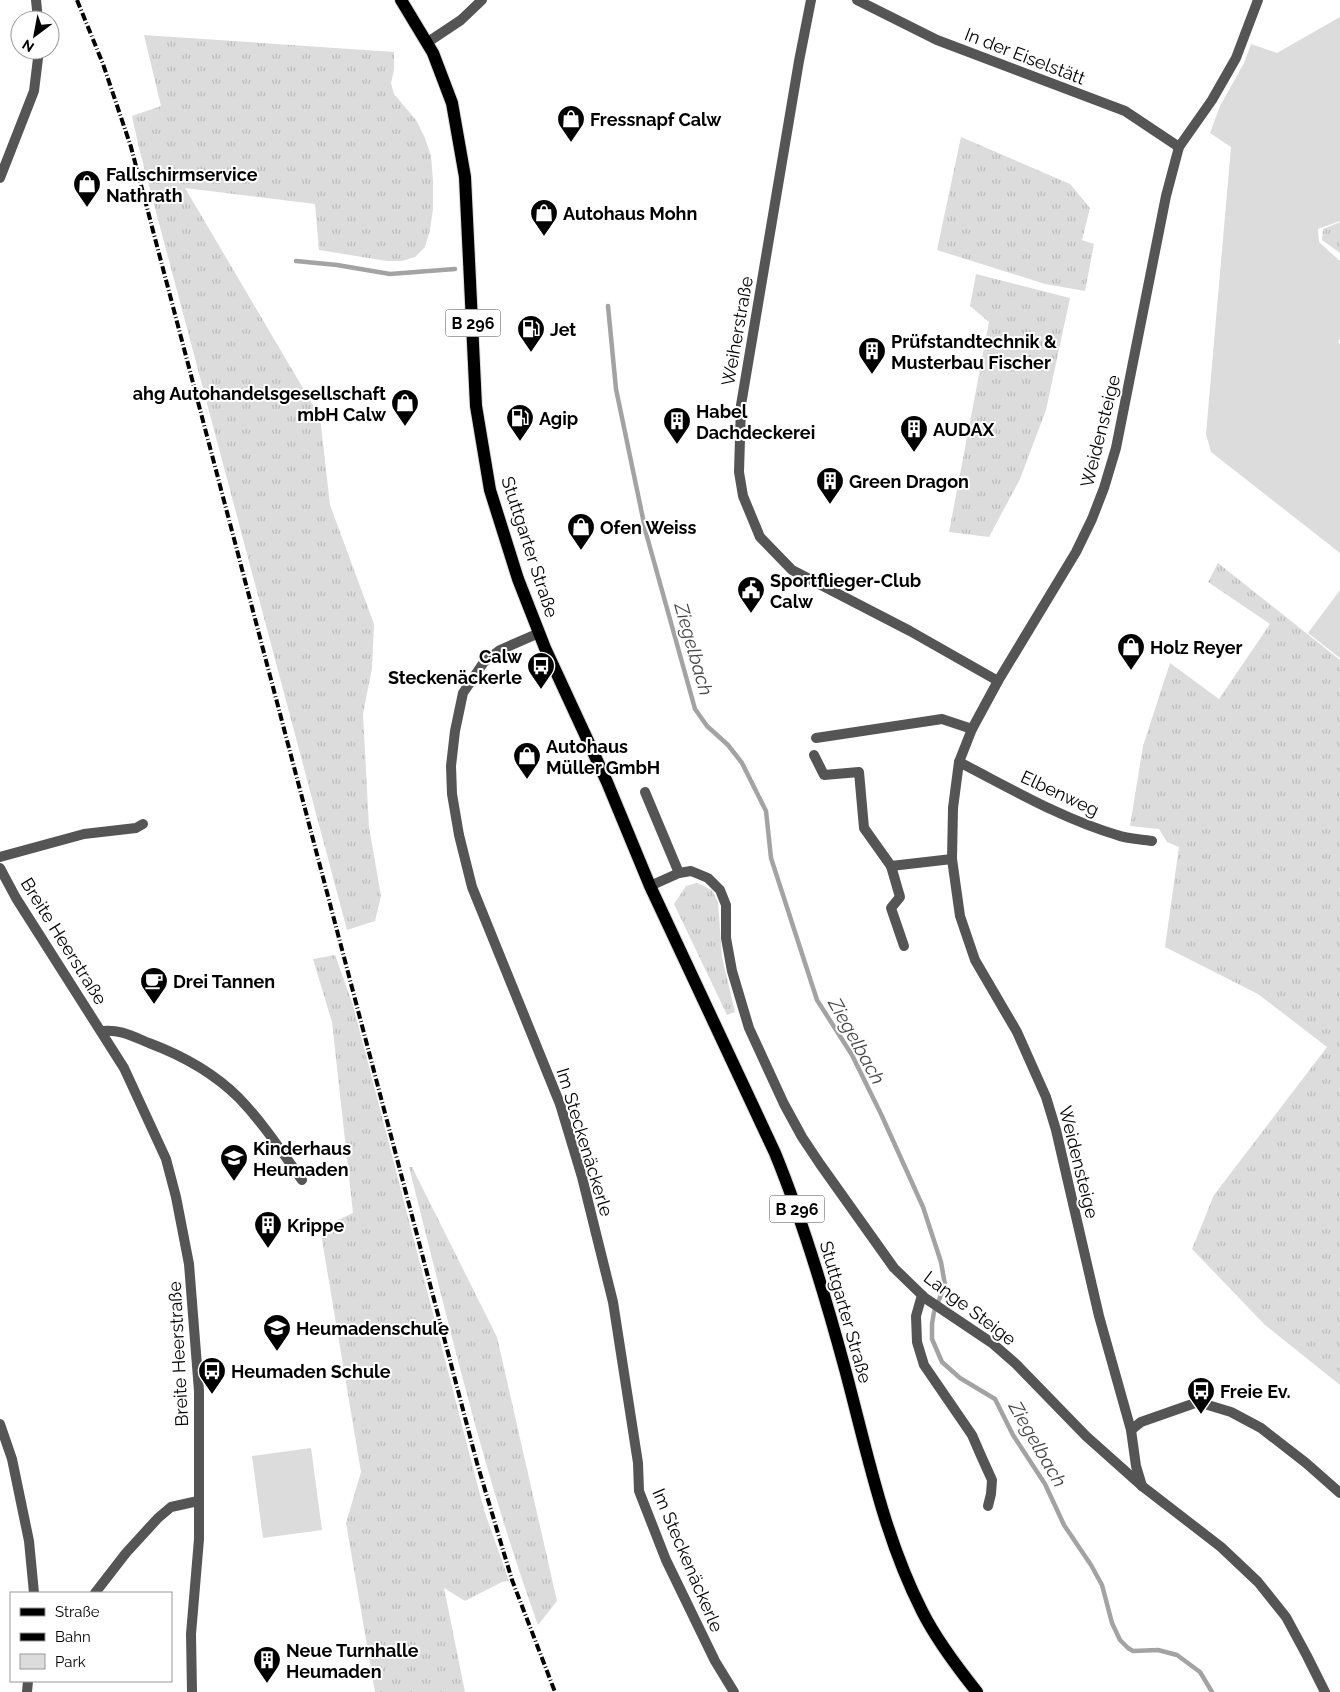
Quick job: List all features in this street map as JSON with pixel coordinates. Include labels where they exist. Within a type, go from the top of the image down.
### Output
[{"type":"main road","name":"Stuttgarter Straße","points":[[401,0],[428,42],[452,103],[462,155],[466,195],[476,406],[490,490],[518,579],[539,633],[607,782],[650,886],[775,1153],[792,1195],[822,1284],[877,1498],[900,1563],[922,1612],[977,1692]]},
{"type":"street","points":[[428,42],[461,20],[482,0]]},
{"type":"street","name":"Weiherstraße","points":[[811,0],[741,405],[738,472],[743,496],[760,537],[792,570],[910,631],[998,681]]},
{"type":"street","name":"In der Eiselstätt","points":[[857,0],[937,40],[1125,111],[1179,147]]},
{"type":"street","name":"Weidensteige","points":[[1142,1486],[1136,1466],[1131,1430],[1099,1316],[1056,1130],[1046,1098],[1017,1032],[975,960],[960,916],[952,859],[953,808],[959,762],[972,729],[998,681],[1067,568],[1092,519],[1104,488],[1116,448],[1166,196],[1179,147],[1212,100],[1231,66],[1257,1]]},
{"type":"street","points":[[0,178],[34,92],[38,60]]},
{"type":"street","name":"Im Steckenäckerle","points":[[539,633],[500,650],[484,662],[463,693],[455,731],[451,766],[452,794],[459,836],[472,887],[560,1104],[582,1177],[613,1302],[638,1463],[639,1491],[666,1560],[715,1661],[734,1692]]},
{"type":"street","points":[[816,738],[942,719],[972,729]]},
{"type":"street","points":[[814,755],[824,775],[859,772],[864,828],[892,866],[900,897],[891,908],[904,946]]},
{"type":"street","name":"Elbenweg","points":[[959,762],[1081,822],[1118,836],[1152,841]]},
{"type":"street","points":[[645,792],[679,872],[650,886]]},
{"type":"street","points":[[0,857],[84,834],[136,828],[143,824]]},
{"type":"street","points":[[892,866],[952,859]]},
{"type":"street","name":"Breite Heerstraße","points":[[0,868],[16,898],[102,1031],[133,1086],[166,1159],[176,1197],[189,1264],[199,1391],[199,1539],[191,1634],[192,1692]]},
{"type":"street","name":"Lange Steige","points":[[679,872],[691,871],[708,878],[720,890],[726,905],[726,938],[749,1028],[784,1104],[802,1137],[894,1268],[924,1297],[998,1348],[1086,1436],[1142,1486],[1221,1547],[1258,1582],[1286,1617],[1324,1692]]},
{"type":"street","name":"Breite Heerstraße","points":[[102,1031],[115,1030],[159,1046],[203,1069],[238,1098],[271,1136],[302,1180]]},
{"type":"street","points":[[924,1297],[916,1316],[917,1342],[924,1365],[972,1435],[992,1480],[988,1506]]},
{"type":"street","points":[[1131,1430],[1141,1422],[1198,1402],[1231,1412],[1261,1428],[1306,1463],[1340,1493]]},
{"type":"street","points":[[0,1424],[12,1459],[29,1541],[34,1592]]},
{"type":"street","points":[[96,1592],[126,1553],[158,1518],[171,1507],[198,1501]]},
{"type":"green space","points":[[1340,17],[1340,221],[1318,229],[1319,242],[1340,261],[1340,339],[1338,342],[1340,344],[1340,553],[1211,452],[1206,434],[1231,147],[1210,133],[1220,106],[1244,63],[1251,44],[1277,53]]},
{"type":"green space","points":[[144,35],[394,52],[394,70],[391,83],[394,94],[416,120],[431,156],[433,209],[430,230],[425,247],[415,257],[402,261],[387,261],[319,250],[315,204],[185,188],[320,417],[330,505],[374,624],[372,668],[363,714],[369,827],[381,896],[375,921],[347,930],[139,148],[132,116],[161,106]]},
{"type":"green space","points":[[961,137],[1070,184],[1090,208],[1082,240],[1094,244],[1085,291],[1045,284],[937,250]]},
{"type":"green space","points":[[1340,222],[1340,253],[1322,240],[1323,229]]},
{"type":"green space","points":[[976,274],[1070,298],[1046,410],[1020,479],[989,537],[949,532],[989,322],[970,306]]},
{"type":"green space","points":[[1218,563],[1340,660],[1340,1385],[1265,1325],[1192,1249],[1214,1195],[1327,1047],[1258,994],[1165,947],[1179,847],[1167,842],[1159,829],[1130,826],[1143,746],[1170,663],[1219,699],[1270,624],[1208,582]]},
{"type":"green space","points":[[1340,590],[1340,658],[1308,633]]},
{"type":"green space","points":[[697,883],[712,890],[718,902],[722,957],[735,1012],[727,1015],[674,904],[686,886]]},
{"type":"green space","points":[[335,955],[353,1005],[484,1510],[509,1581],[502,1582],[465,1601],[444,1588],[465,1692],[375,1692],[346,1523],[361,1472],[320,1228],[353,1213],[332,1022],[313,959]]},
{"type":"green space","points":[[409,1167],[412,1167],[497,1337],[557,1601],[538,1625],[484,1455]]},
{"type":"green space","points":[[311,1448],[322,1530],[263,1538],[252,1456]]},
{"type":"waterway","points":[[296,261],[337,265],[390,274],[455,269]]},
{"type":"waterway","name":"Ziegelbach","points":[[608,306],[616,389],[646,533],[695,709],[707,726],[728,745],[742,763],[766,811],[771,858],[817,1000],[852,1055],[923,1207],[941,1262],[945,1285],[934,1312],[932,1324],[932,1339],[942,1362],[960,1378],[995,1399],[1013,1435],[1045,1484],[1064,1525],[1102,1585],[1112,1623],[1120,1640],[1133,1651],[1158,1650],[1177,1655],[1200,1672],[1212,1692]]},
{"type":"railway","points":[[77,0],[103,64],[131,147],[477,1463],[512,1580],[555,1692]]},
{"type":"place","name":"Fressnapf Calw","points":[[571,143]]},
{"type":"place","name":"Fallschirmservice Nathrath","points":[[87,208]]},
{"type":"place","name":"Autohaus Mohn","points":[[544,237]]},
{"type":"place","name":"Jet","points":[[531,353]]},
{"type":"place","name":"Prüfstandtechnik & Musterbau Fischer","points":[[872,375]]},
{"type":"place","name":"ahg Autohandelsgesellschaft mbH Calw","points":[[405,427]]},
{"type":"place","name":"Agip","points":[[520,442]]},
{"type":"place","name":"Habel Dachdeckerei","points":[[677,445]]},
{"type":"place","name":"AUDAX","points":[[914,453]]},
{"type":"place","name":"Green Dragon","points":[[830,505]]},
{"type":"place","name":"Ofen Weiss","points":[[581,551]]},
{"type":"place","name":"Sportflieger-Club Calw","points":[[751,614]]},
{"type":"place","name":"Holz Reyer","points":[[1131,671]]},
{"type":"place","name":"Calw Steckenäckerle","points":[[541,690]]},
{"type":"place","name":"Autohaus Müller GmbH","points":[[527,780]]},
{"type":"place","name":"Drei Tannen","points":[[154,1005]]},
{"type":"place","name":"Kinderhaus Heumaden","points":[[234,1182]]},
{"type":"place","name":"Krippe","points":[[268,1249]]},
{"type":"place","name":"Heumadenschule","points":[[277,1352]]},
{"type":"place","name":"Heumaden Schule","points":[[212,1395]]},
{"type":"place","name":"Freie Ev.","points":[[1201,1415]]},
{"type":"place","name":"Neue Turnhalle Heumaden","points":[[267,1684]]}]
